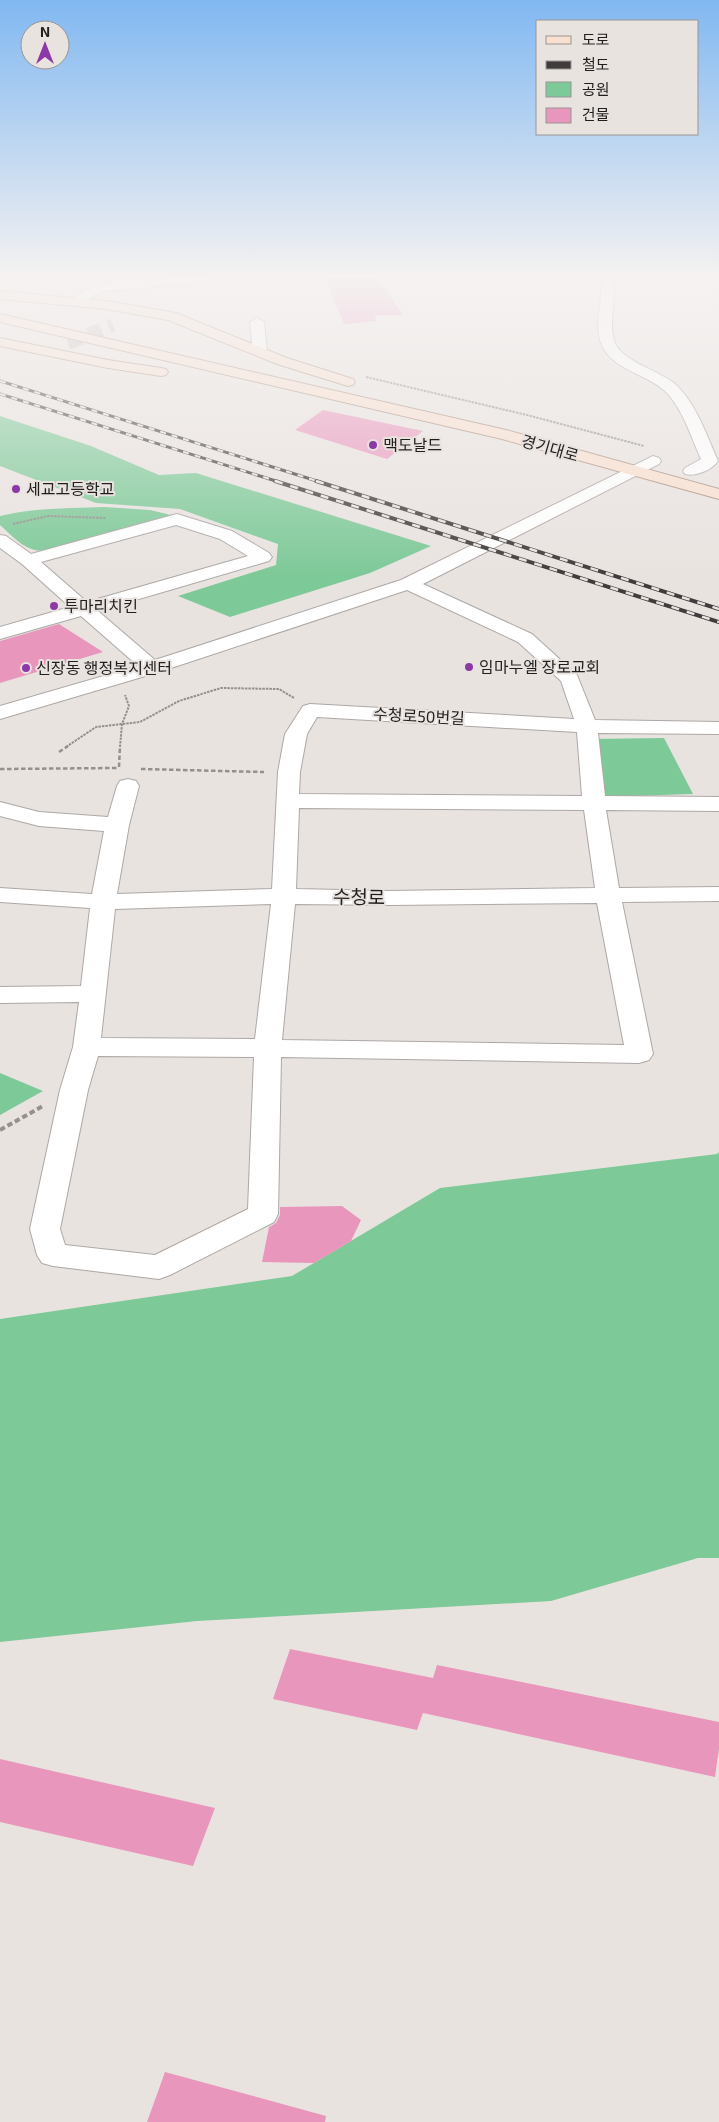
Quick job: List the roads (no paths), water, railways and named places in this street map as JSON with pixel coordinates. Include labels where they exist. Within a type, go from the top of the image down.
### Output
[{"type":"main road","points":[[210,377],[362,402]]},
{"type":"main road","name":"경기대로","points":[[254,377],[506,435],[719,494]]},
{"type":"main road","name":"경기대로","points":[[308,377],[538,430],[719,480]]},
{"type":"main road","points":[[333,377],[380,393]]},
{"type":"street","points":[[653,377],[670,388],[684,409],[710,461],[691,471]]},
{"type":"street","points":[[0,713],[152,668],[408,584],[652,461]]},
{"type":"street","points":[[0,633],[263,557],[226,535],[177,519],[28,560]]},
{"type":"street","points":[[3,533],[28,560],[152,668]]},
{"type":"street","points":[[87,1047],[639,1054],[608,896],[594,803],[587,726],[570,679],[525,638],[408,584]]},
{"type":"street","name":"수청로50번길","points":[[288,801],[289,772],[296,734],[310,710],[587,726],[719,728]]},
{"type":"street","points":[[124,777],[103,902],[87,1047],[74,1090],[45,1229],[53,1255],[159,1266],[263,1214],[268,1048],[284,896],[288,801],[719,804]]},
{"type":"street","points":[[0,809],[39,819],[117,825]]},
{"type":"street","name":"수청로","points":[[0,895],[103,902],[284,896],[390,898],[719,894]]},
{"type":"street","points":[[0,994],[92,994]]},
{"type":"railway","points":[[0,381],[320,482]]},
{"type":"railway","points":[[0,394],[279,482]]},
{"type":"railway","points":[[275,481],[719,622]]},
{"type":"railway","points":[[316,481],[719,609]]},
{"type":"place","name":"맥도날드","points":[[373,445]]},
{"type":"place","name":"세교고등학교","points":[[16,489]]},
{"type":"place","name":"투마리치킨","points":[[54,606]]},
{"type":"place","name":"임마누엘 장로교회","points":[[469,667]]},
{"type":"place","name":"신장동 행정복지센터","points":[[26,668]]}]
